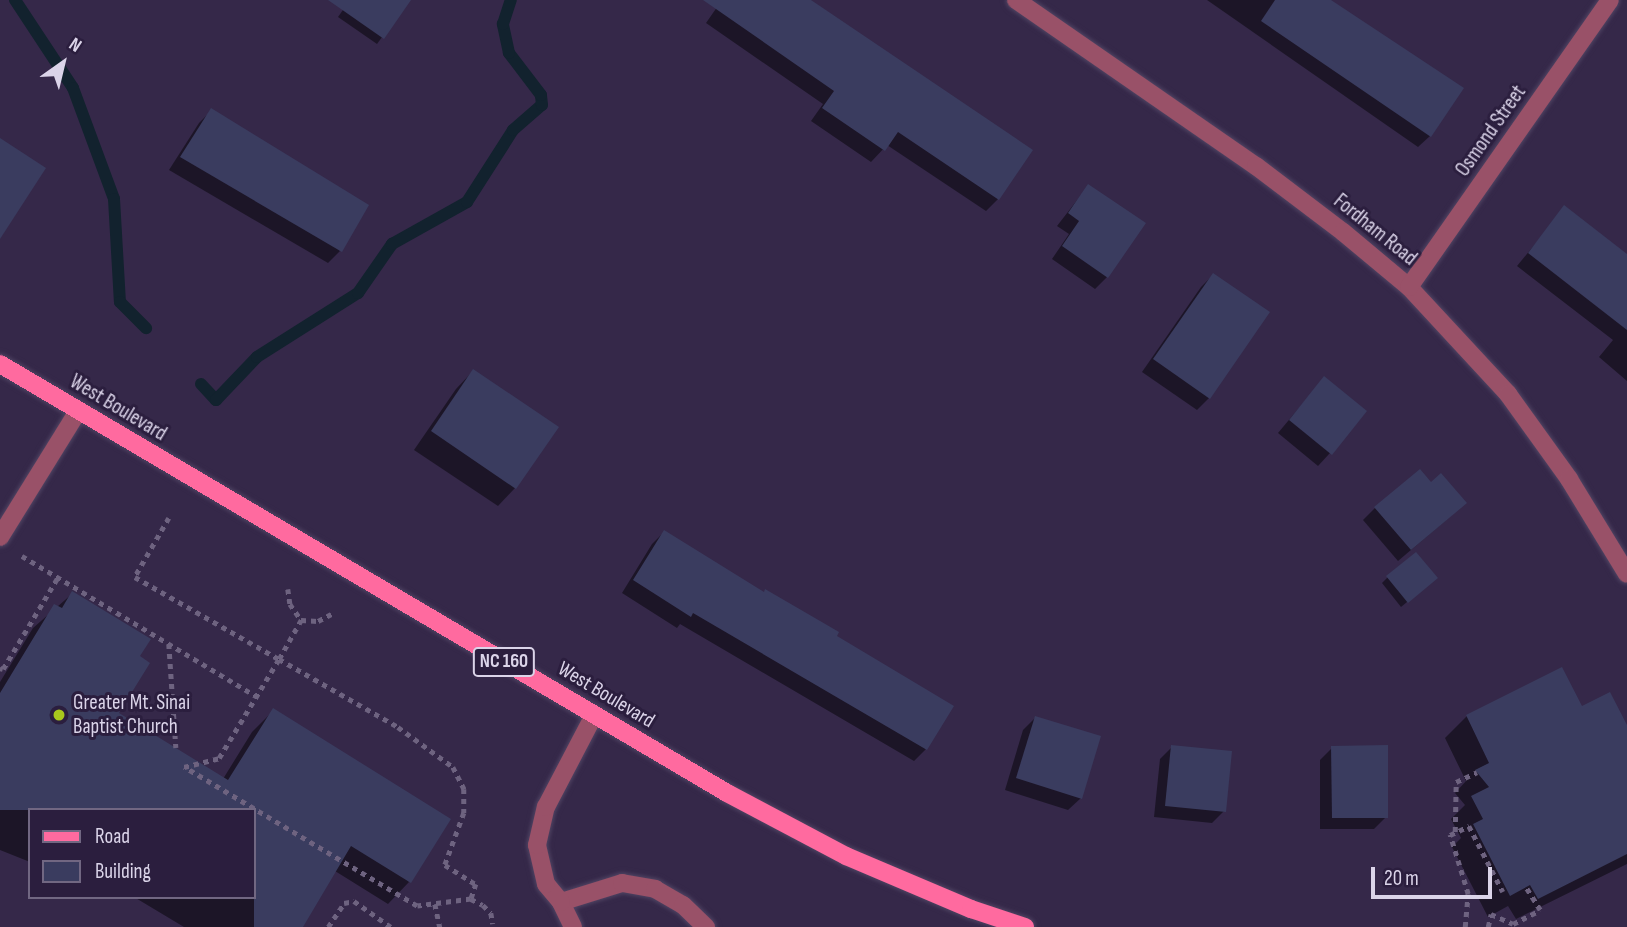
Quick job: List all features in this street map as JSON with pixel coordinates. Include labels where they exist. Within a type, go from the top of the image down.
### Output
[{"type":"main road","name":"West Boulevard","points":[[0,364],[727,793],[846,856],[971,909],[1025,927]]},
{"type":"street","name":"Fordham Road","points":[[1016,0],[1256,166],[1343,232],[1409,287],[1508,394],[1569,479],[1627,573]]},
{"type":"street","name":"Osmond Street","points":[[1409,287],[1610,0]]},
{"type":"street","points":[[0,537],[78,411]]},
{"type":"street","points":[[573,927],[561,902],[546,884],[537,845],[546,807],[594,715]]},
{"type":"street","points":[[561,902],[622,883],[655,889],[683,905],[706,927]]},
{"type":"path","points":[[169,518],[135,577],[398,727],[453,767],[464,789],[464,813],[445,865],[476,884],[471,899]]},
{"type":"path","points":[[21,555],[256,696]]},
{"type":"path","points":[[0,668],[3,669],[58,577]]},
{"type":"path","points":[[288,589],[290,604],[302,620],[318,621],[331,614]]},
{"type":"path","points":[[253,808],[184,767],[219,758],[302,620]]},
{"type":"path","points":[[169,643],[176,748]]},
{"type":"path","points":[[1455,832],[1456,782],[1476,772]]},
{"type":"path","points":[[256,810],[417,906],[471,899],[491,913],[493,924]]},
{"type":"path","points":[[1465,927],[1468,894],[1450,835],[1469,826],[1503,892]]},
{"type":"path","points":[[1488,927],[1491,914],[1497,914],[1513,924],[1540,911],[1526,888]]},
{"type":"path","points":[[328,927],[344,903],[354,901],[391,927]]},
{"type":"path","points":[[435,904],[440,927]]},
{"type":"building","points":[[328,0],[411,0],[384,39]]},
{"type":"building","points":[[703,0],[811,0],[1033,150],[999,200],[898,132],[885,151],[822,108],[834,91]]},
{"type":"building","points":[[1275,0],[1331,0],[1464,88],[1431,137],[1261,21]]},
{"type":"building","points":[[211,108],[369,205],[342,252],[180,157]]},
{"type":"building","points":[[0,138],[46,168],[0,239]]},
{"type":"building","points":[[1088,184],[1146,223],[1108,278],[1062,246],[1079,221],[1068,213]]},
{"type":"building","points":[[1564,205],[1627,254],[1627,330],[1528,253]]},
{"type":"building","points":[[1213,273],[1270,312],[1210,399],[1153,359]]},
{"type":"building","points":[[473,369],[559,427],[516,489],[431,431]]},
{"type":"building","points":[[1324,376],[1367,411],[1332,455],[1289,420]]},
{"type":"building","points":[[1420,469],[1431,482],[1441,473],[1467,503],[1411,550],[1374,507]]},
{"type":"building","points":[[664,530],[764,592],[765,589],[839,632],[837,636],[954,706],[927,750],[693,613],[691,617],[633,580]]},
{"type":"building","points":[[1416,552],[1438,578],[1408,603],[1386,576]]},
{"type":"building","points":[[72,591],[151,639],[140,656],[150,663],[119,713],[228,780],[273,708],[451,819],[411,883],[351,846],[303,927],[254,927],[256,808],[0,810],[0,693],[54,604],[62,608]]},
{"type":"building","points":[[1562,667],[1582,706],[1610,692],[1627,725],[1627,854],[1538,899],[1530,885],[1510,896],[1473,824],[1483,819],[1471,796],[1489,787],[1475,770],[1489,763],[1466,715]]},
{"type":"building","points":[[1035,716],[1101,736],[1082,799],[1016,778]]},
{"type":"building","points":[[1171,745],[1232,751],[1226,812],[1165,806]]},
{"type":"building","points":[[1388,745],[1388,818],[1332,818],[1331,746]]},
{"type":"waterway","points":[[15,0],[73,88],[114,199],[120,302],[146,328]]},
{"type":"waterway","points":[[201,384],[216,400],[257,357],[358,293],[392,244],[467,202],[513,130],[542,105],[541,95],[509,53],[503,24],[511,0]]},
{"type":"place","name":"Greater Mt. Sinai Baptist Church","points":[[59,715]]}]
